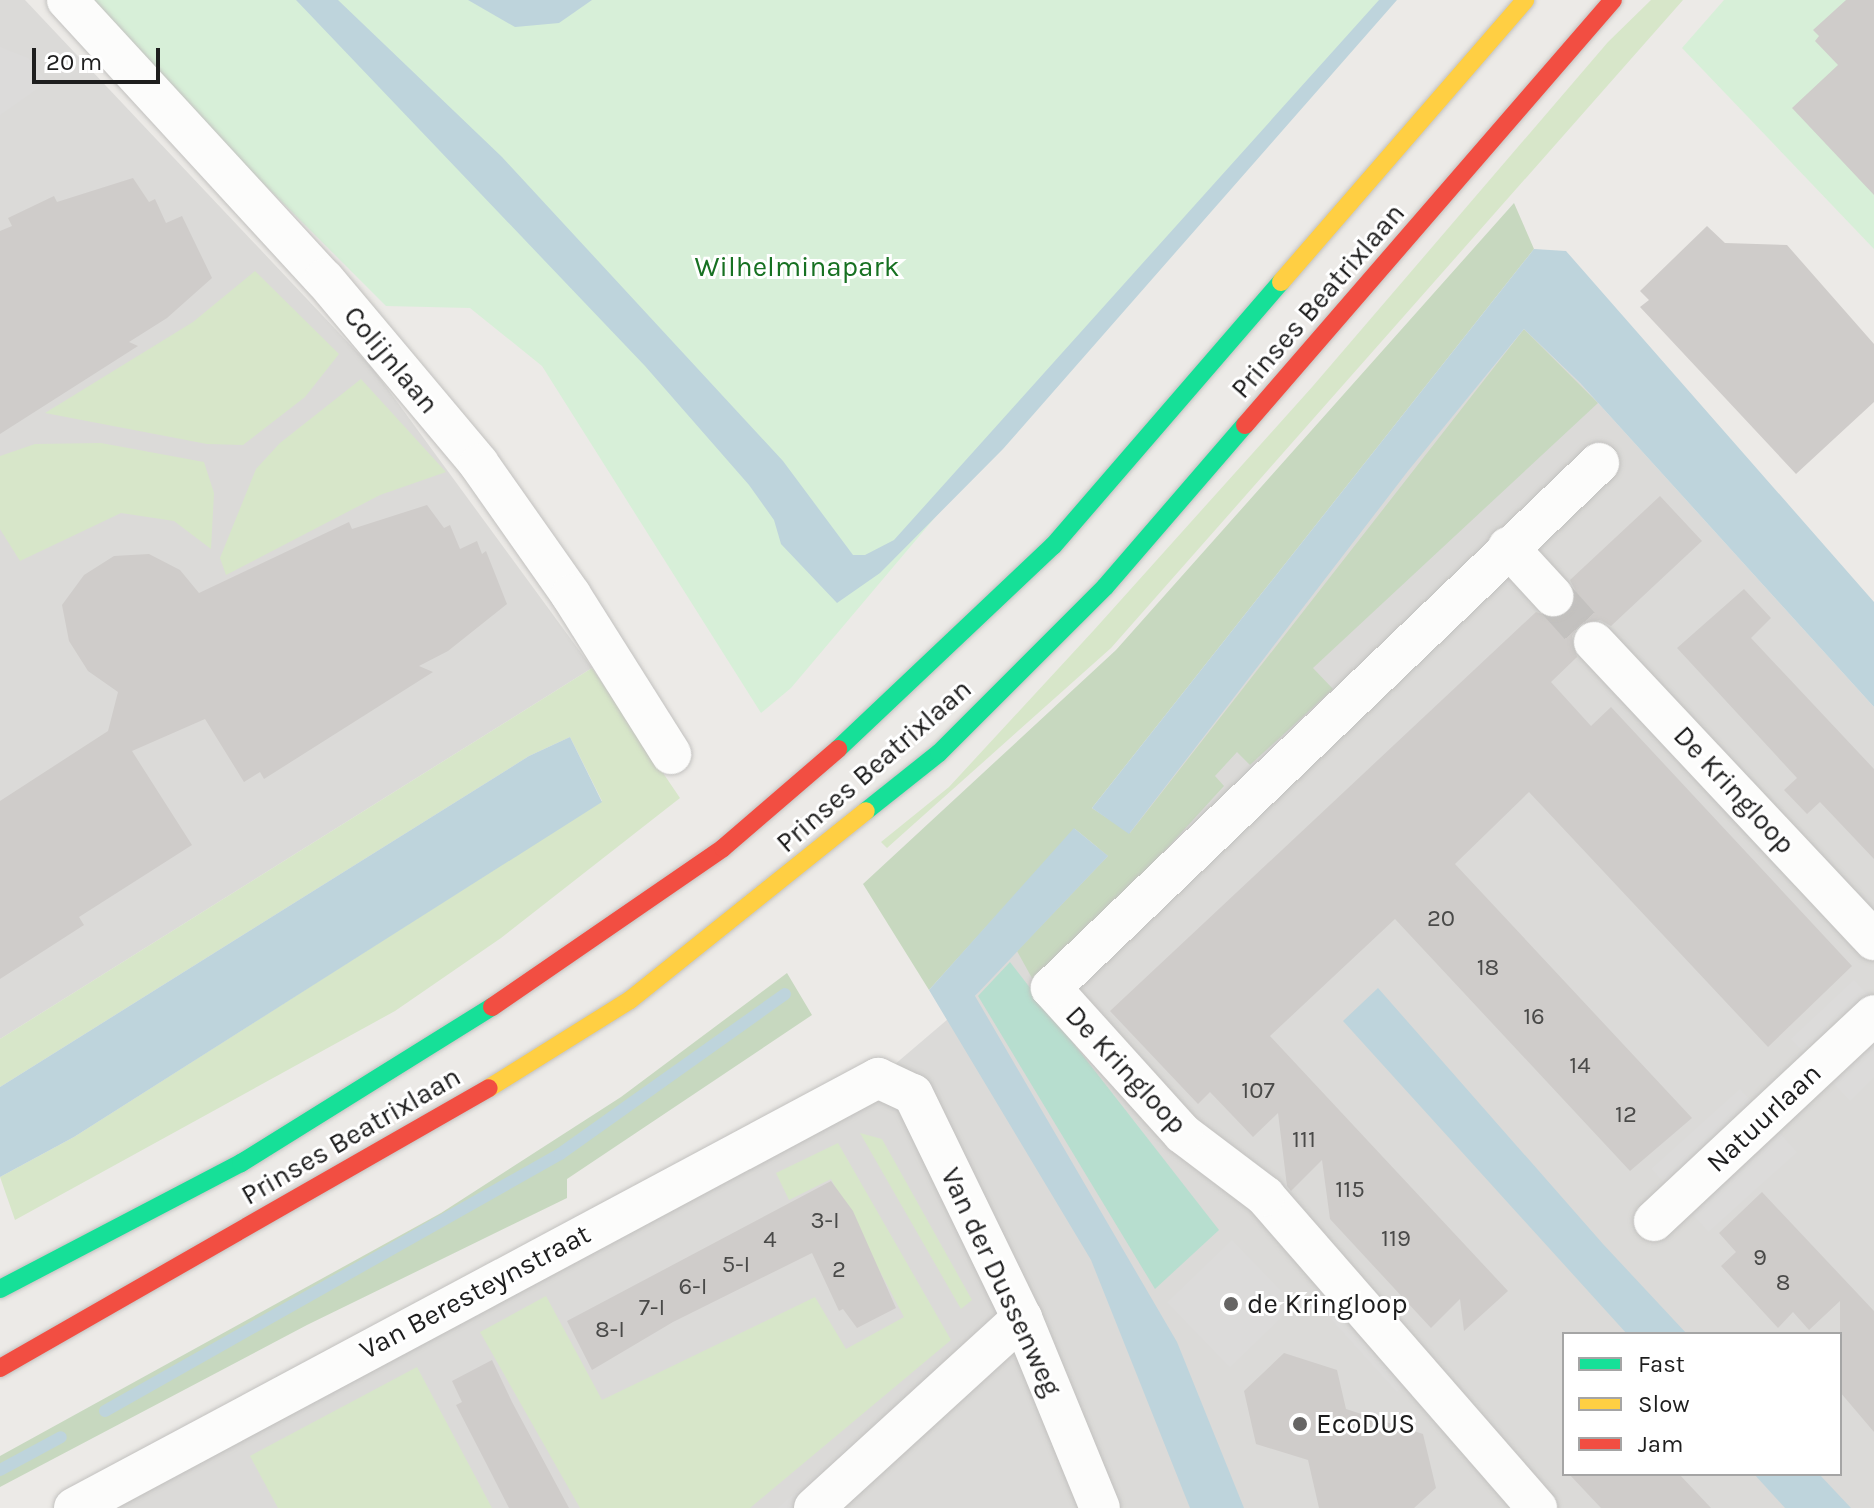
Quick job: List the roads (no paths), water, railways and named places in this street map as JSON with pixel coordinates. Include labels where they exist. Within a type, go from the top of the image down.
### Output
[{"type":"main road","name":"Prinses Beatrixlaan","points":[[0,1289],[241,1163],[441,1041],[609,931],[723,848],[891,704],[1053,546],[1525,0]]},
{"type":"main road","name":"Prinses Beatrixlaan","points":[[0,1368],[475,1097],[630,1000],[758,903],[939,753],[1105,587],[1613,0]]},
{"type":"street","name":"Colijnlaan","points":[[67,0],[324,279],[479,464],[571,595],[671,754]]},
{"type":"street","name":"De Kringloop","points":[[1537,1508],[1273,1205],[1183,1134],[1051,988],[1599,463]]},
{"type":"street","points":[[1508,547],[1553,596]]},
{"type":"street","name":"De Kringloop","points":[[1594,642],[1874,940]]},
{"type":"street","name":"Natuurlaan","points":[[1654,1221],[1874,1015]]},
{"type":"street","name":"Van der Dussenweg","points":[[878,1078],[913,1094],[1022,1318],[1100,1508]]},
{"type":"street","name":"Van Beresteynstraat","points":[[74,1508],[136,1493],[878,1078]]},
{"type":"street","points":[[814,1508],[1022,1318]]},
{"type":"water","points":[[296,0],[338,0],[502,157],[783,461],[853,555],[865,555],[894,540],[1379,0],[1397,0],[1003,449],[880,573],[837,603],[781,544],[774,520],[749,485],[645,366]]},
{"type":"water","points":[[468,0],[592,0],[559,23],[515,27]]},
{"type":"water","points":[[1534,249],[1566,251],[1874,602],[1874,707],[1580,383],[1524,329],[1408,471],[1129,834],[1092,808]]},
{"type":"water","points":[[570,737],[602,802],[74,1137],[0,1177],[0,1087],[529,756]]},
{"type":"water","points":[[1074,828],[1108,856],[975,996],[1177,1342],[1244,1508],[1190,1508],[1091,1260],[929,990]]},
{"type":"water","points":[[1378,988],[1603,1244],[1685,1332],[1625,1332],[1343,1021]]},
{"type":"water","points":[[1756,1476],[1821,1476],[1851,1508],[1785,1508]]},
{"type":"waterway","points":[[105,1411],[560,1154],[785,994]]},
{"type":"waterway","points":[[0,1470],[61,1437]]},
{"type":"tunnel","points":[[1553,596],[1594,642]]},
{"type":"place","name":"de Kringloop","points":[[1231,1304]]},
{"type":"place","name":"EcoDUS","points":[[1300,1424]]},
{"type":"park label","name":"Wilhelminapark","points":[[797,267]]}]
